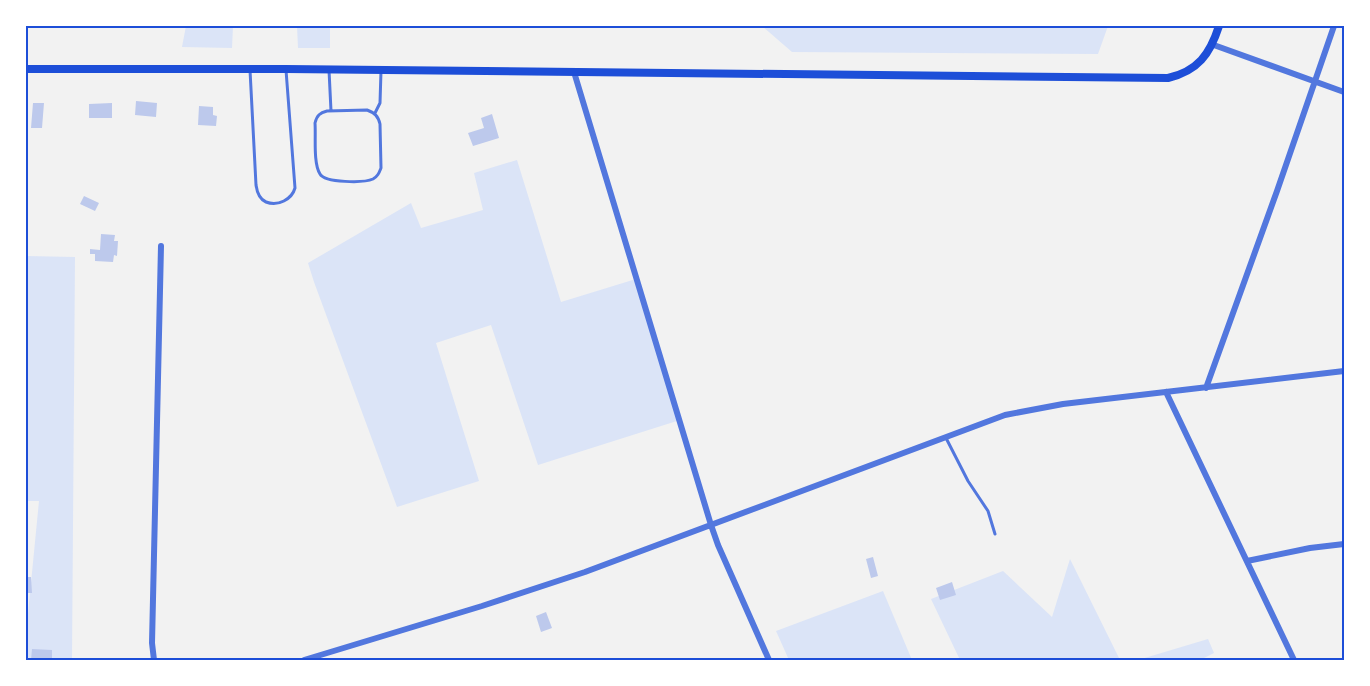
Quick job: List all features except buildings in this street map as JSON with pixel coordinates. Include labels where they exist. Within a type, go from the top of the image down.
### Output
[{"type":"main road","points":[[26,69],[329,69],[1168,78],[1185,73],[1201,62],[1219,26]]},
{"type":"street","points":[[1206,388],[1334,26]]},
{"type":"street","points":[[1211,45],[1344,92]]},
{"type":"street","points":[[574,72],[711,525],[769,660]]},
{"type":"street","points":[[154,660],[152,643],[161,246]]},
{"type":"street","points":[[304,660],[482,606],[574,575],[1005,415],[1063,404],[1344,371]]},
{"type":"street","points":[[1166,392],[1294,660]]},
{"type":"street","points":[[1247,561],[1310,548],[1344,544]]},
{"type":"lane","points":[[250,69],[256,185],[260,196],[270,203],[286,201],[291,197],[295,188],[286,69]]},
{"type":"lane","points":[[329,69],[331,111]]},
{"type":"lane","points":[[375,112],[380,103],[381,70]]},
{"type":"lane","points":[[367,110],[375,112],[381,124],[379,175],[365,181],[331,181],[323,178],[318,172],[315,123],[321,112],[331,111],[367,110]]},
{"type":"lane","points":[[946,436],[968,481],[988,511],[995,534]]},
{"type":"shaded area","points":[[186,26],[233,26],[232,48],[182,47]]},
{"type":"shaded area","points":[[297,26],[330,26],[330,48],[298,48]]},
{"type":"shaded area","points":[[762,26],[1108,26],[1098,54],[792,52]]},
{"type":"shaded area","points":[[517,160],[561,302],[636,279],[680,420],[538,465],[491,325],[436,343],[479,481],[397,507],[308,263],[411,203],[421,228],[483,210],[474,173]]},
{"type":"shaded area","points":[[26,256],[75,257],[72,660],[26,660],[26,634],[39,501],[26,501]]},
{"type":"shaded area","points":[[1070,559],[1120,660],[960,660],[931,599],[1003,571],[1052,617]]},
{"type":"shaded area","points":[[883,591],[912,660],[789,660],[776,631]]},
{"type":"shaded area","points":[[1208,639],[1214,653],[1200,660],[1138,660]]}]
